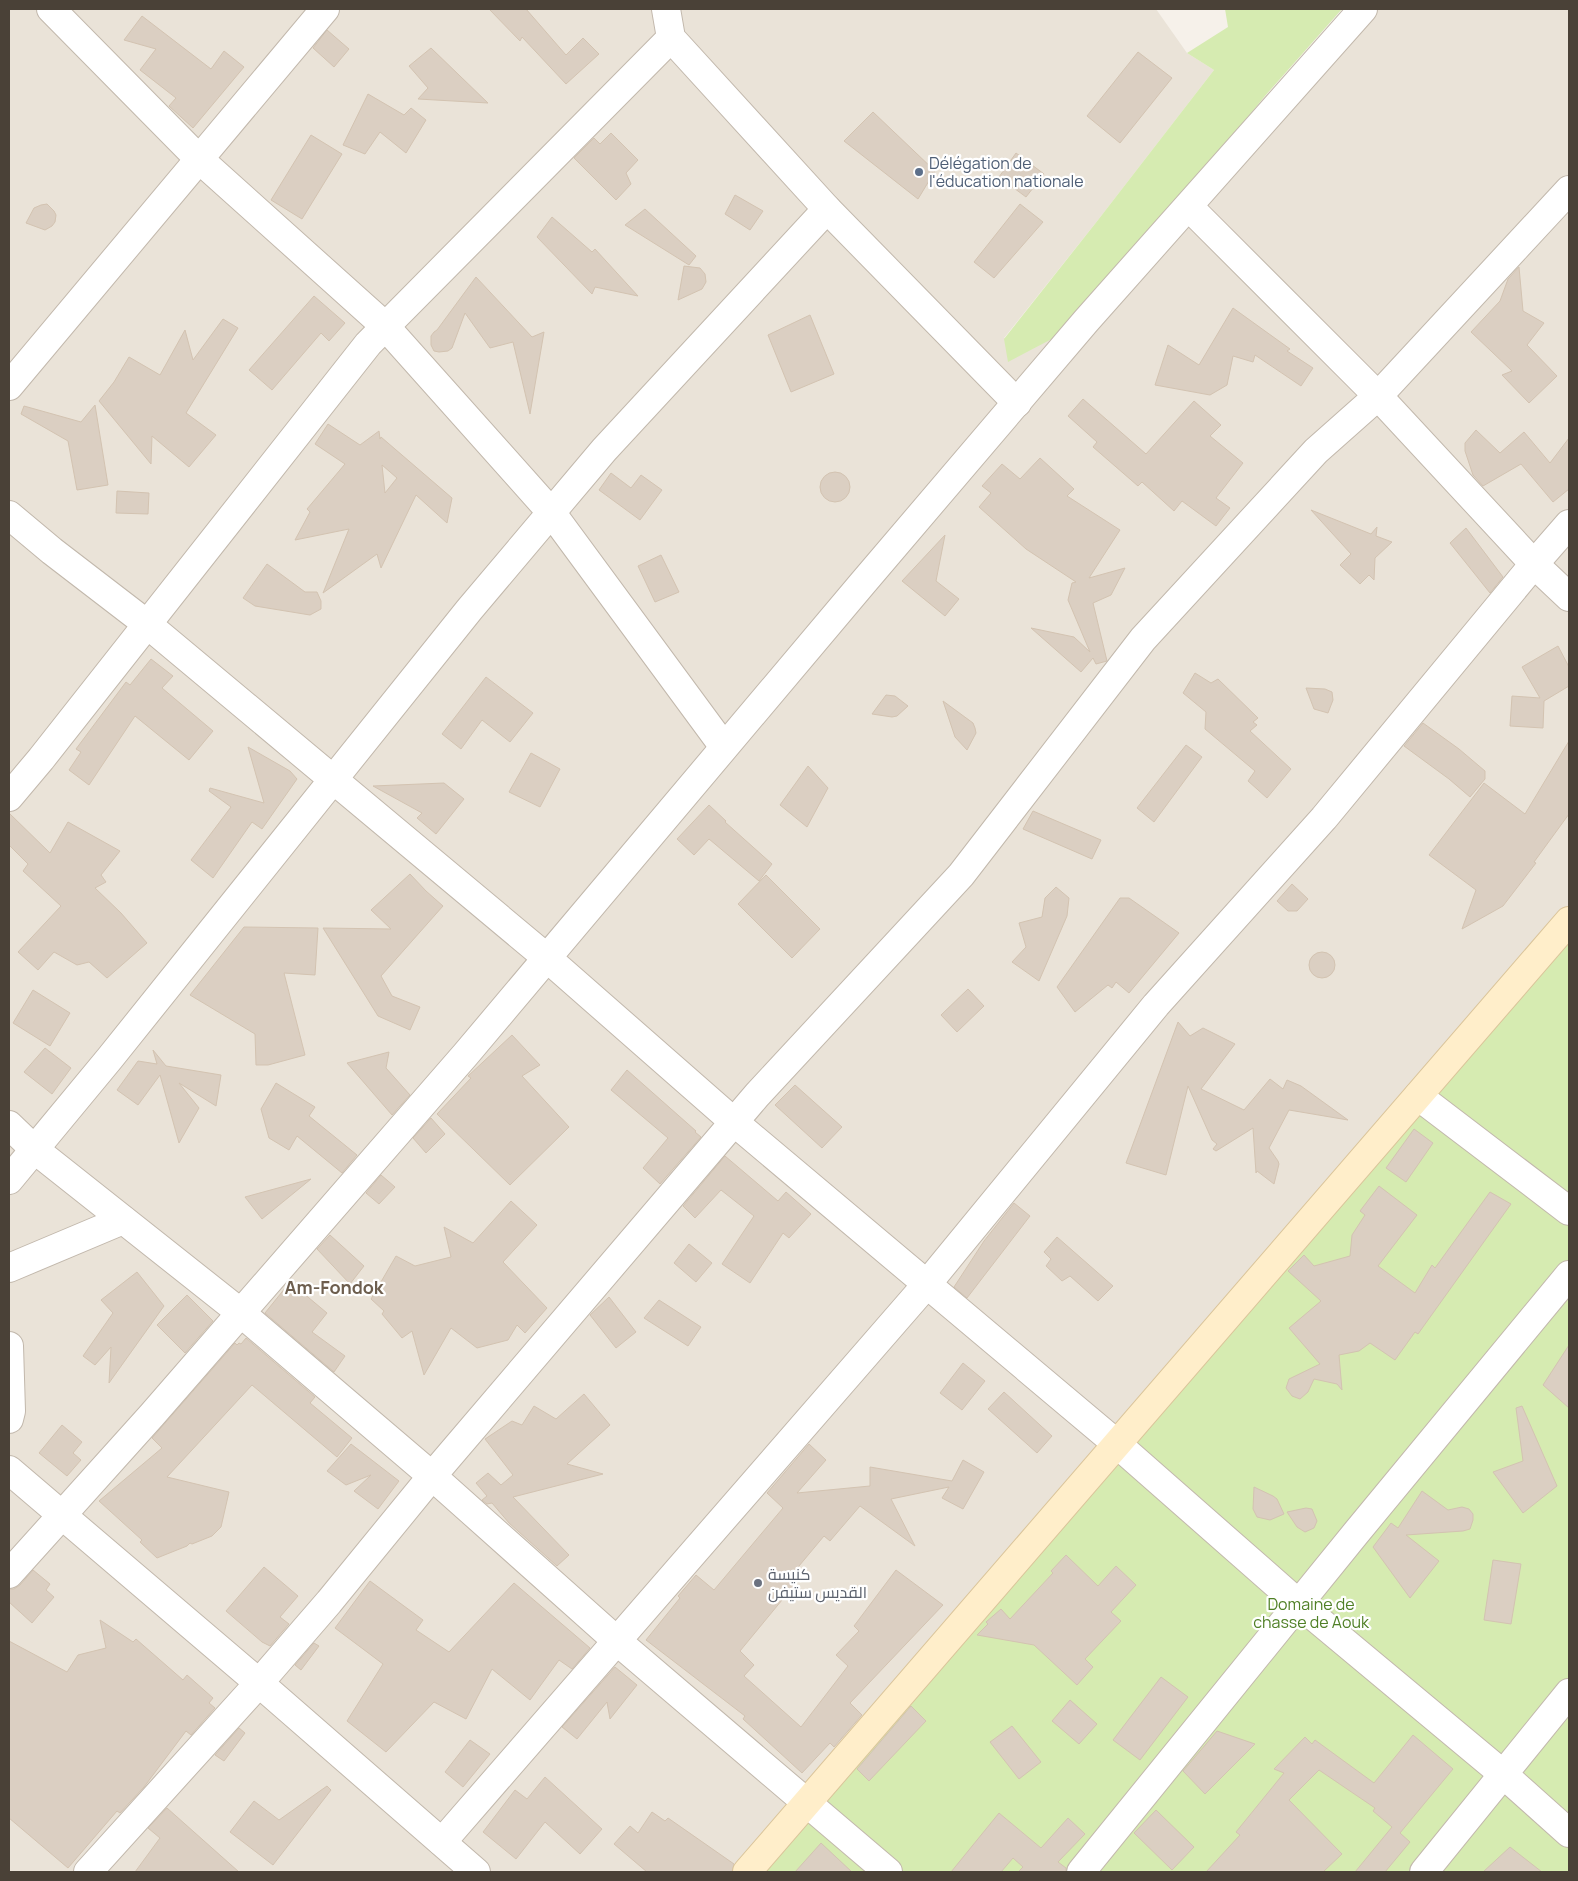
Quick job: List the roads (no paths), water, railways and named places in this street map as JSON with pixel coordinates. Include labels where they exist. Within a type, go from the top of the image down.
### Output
[{"type":"street","points":[[51,9],[199,159],[385,326],[551,512],[724,747]]},
{"type":"street","points":[[9,386],[325,9]]},
{"type":"street","points":[[666,9],[671,38],[827,209],[1017,402]]},
{"type":"street","points":[[9,1574],[241,1313],[459,1062],[1086,321],[1363,9]]},
{"type":"street","points":[[9,797],[368,344],[671,38]]},
{"type":"street","points":[[88,1872],[259,1683],[329,1602],[432,1476],[757,1095],[961,876],[1143,639],[1316,451],[1378,396],[1569,190]]},
{"type":"street","points":[[1189,207],[1378,396],[1534,564],[1569,597]]},
{"type":"street","points":[[9,1180],[110,1058],[551,512],[604,450],[827,209]]},
{"type":"street","points":[[9,515],[52,551],[147,624],[548,958],[734,1122],[1117,1444],[1298,1604],[1503,1774],[1569,1833]]},
{"type":"street","points":[[442,1842],[926,1284],[1156,1005],[1324,818],[1569,524]]},
{"type":"street","points":[[747,1872],[1569,921]]},
{"type":"street","points":[[1418,1096],[1569,1211]]},
{"type":"street","points":[[9,1125],[34,1150],[241,1313],[432,1476],[617,1641],[888,1872]]},
{"type":"street","points":[[9,1268],[123,1220]]},
{"type":"street","points":[[1081,1872],[1298,1604],[1569,1275]]},
{"type":"street","points":[[9,1346],[11,1411],[9,1419]]},
{"type":"street","points":[[9,1470],[259,1683],[476,1872]]},
{"type":"street","points":[[1424,1872],[1569,1693]]},
{"type":"place","name":"Délégation de l'éducation nationale","points":[[919,172]]},
{"type":"place","name":"كنيسة القديس ستيفن","points":[[758,1583]]},
{"type":"district","name":"Am-Fondok","points":[[334,1288]]},
{"type":"park label","name":"Domaine de chasse de Aouk","points":[[1311,1613]]}]
